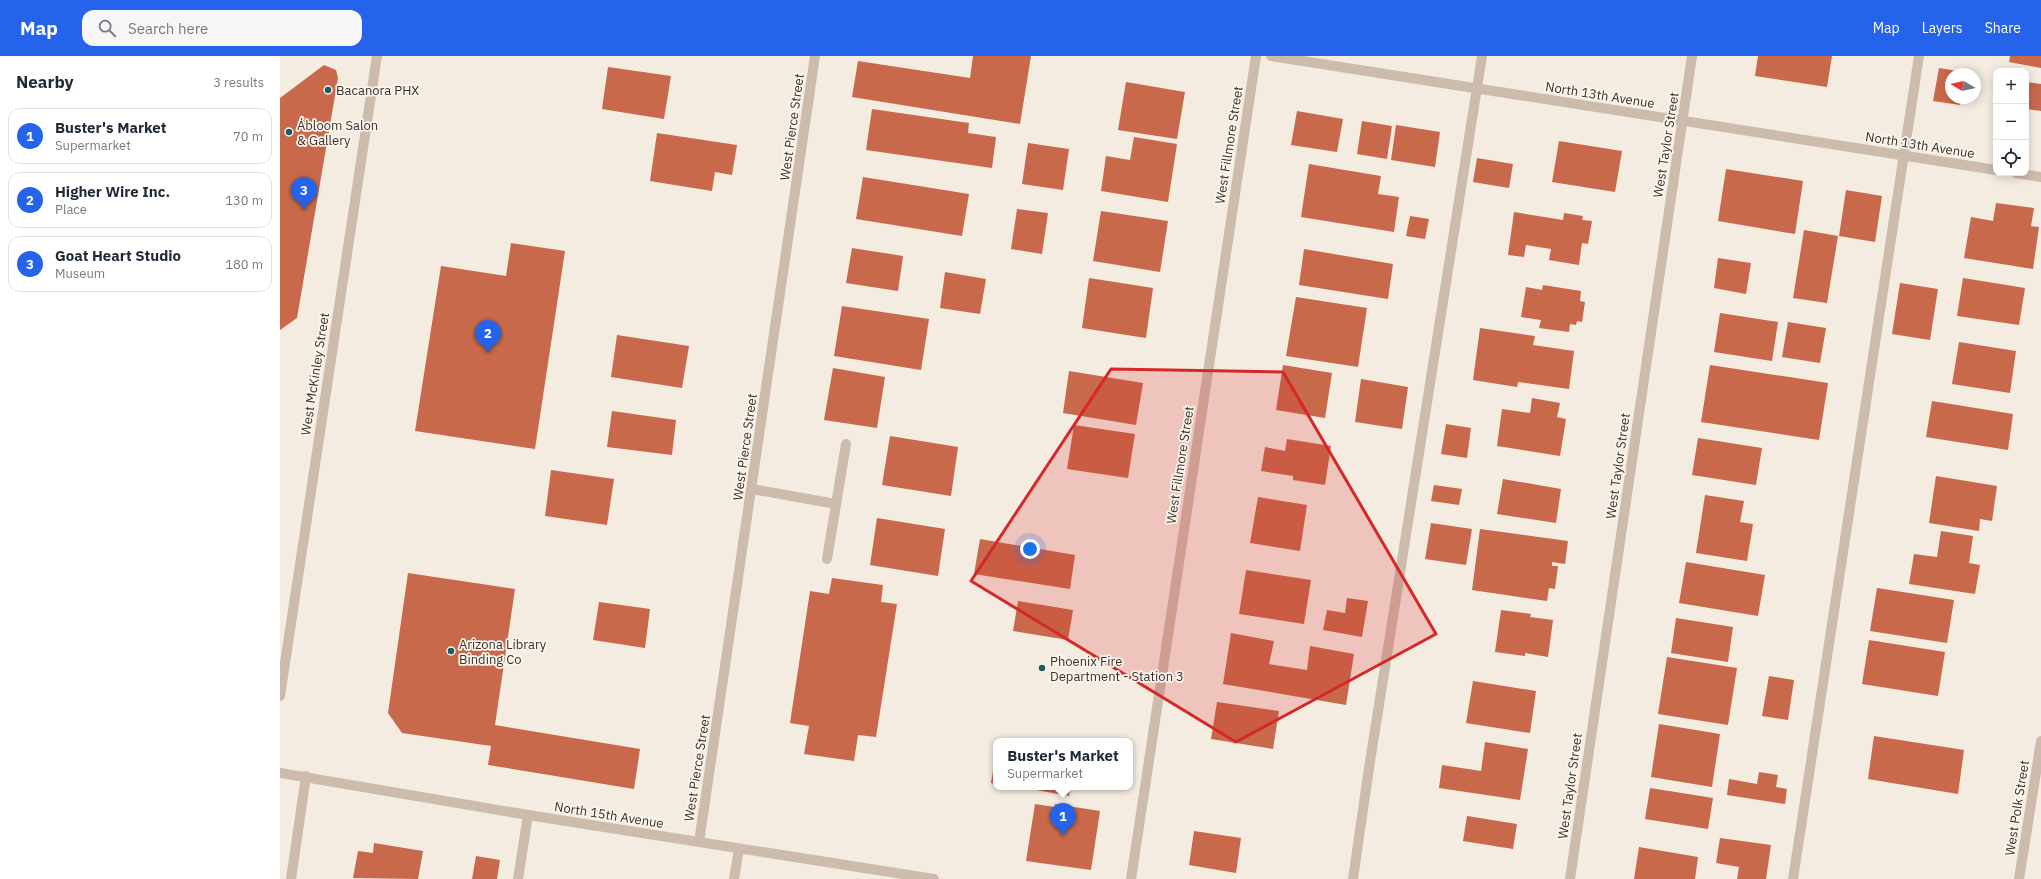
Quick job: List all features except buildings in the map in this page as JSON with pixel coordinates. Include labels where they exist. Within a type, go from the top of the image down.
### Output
[{"type":"street","name":"West McKinley Street","points":[[280,696],[377,56]]},
{"type":"street","name":"West Pierce Street","points":[[699,842],[816,56]]},
{"type":"street","name":"West Fillmore Street","points":[[1131,879],[1256,56]]},
{"type":"street","name":"North 13th Avenue","points":[[1271,56],[1993,170]]},
{"type":"street","points":[[1353,879],[1370,760],[1482,56]]},
{"type":"street","name":"West Taylor Street","points":[[1570,879],[1692,56]]},
{"type":"street","points":[[1794,879],[1919,56]]},
{"type":"street","points":[[2029,175],[2041,177]]},
{"type":"street","points":[[827,559],[846,444]]},
{"type":"street","points":[[752,489],[836,504]]},
{"type":"street","name":"West Polk Street","points":[[2018,879],[2041,741]]},
{"type":"street","name":"North 15th Avenue","points":[[280,773],[306,776],[528,815],[934,879]]},
{"type":"street","points":[[291,879],[306,776]]},
{"type":"street","points":[[518,879],[528,815]]},
{"type":"street","points":[[734,879],[739,849]]},
{"type":"highlighted area","points":[[1111,369],[1283,372],[1436,634],[1236,742],[971,581]]},
{"type":"place","name":"Bacanora PHX","points":[[328,90]]},
{"type":"place","name":"Ábloom Salon & Gallery","points":[[289,132]]},
{"type":"place","name":"Goat Heart Studio","points":[[304,210]]},
{"type":"place","name":"Higher Wire Inc.","points":[[488,353]]},
{"type":"place","name":"Arizona Library Binding Co","points":[[451,651]]},
{"type":"place","name":"Phoenix Fire Department - Station 3","points":[[1042,668]]},
{"type":"place","name":"Buster's Market","points":[[1063,836]]}]
